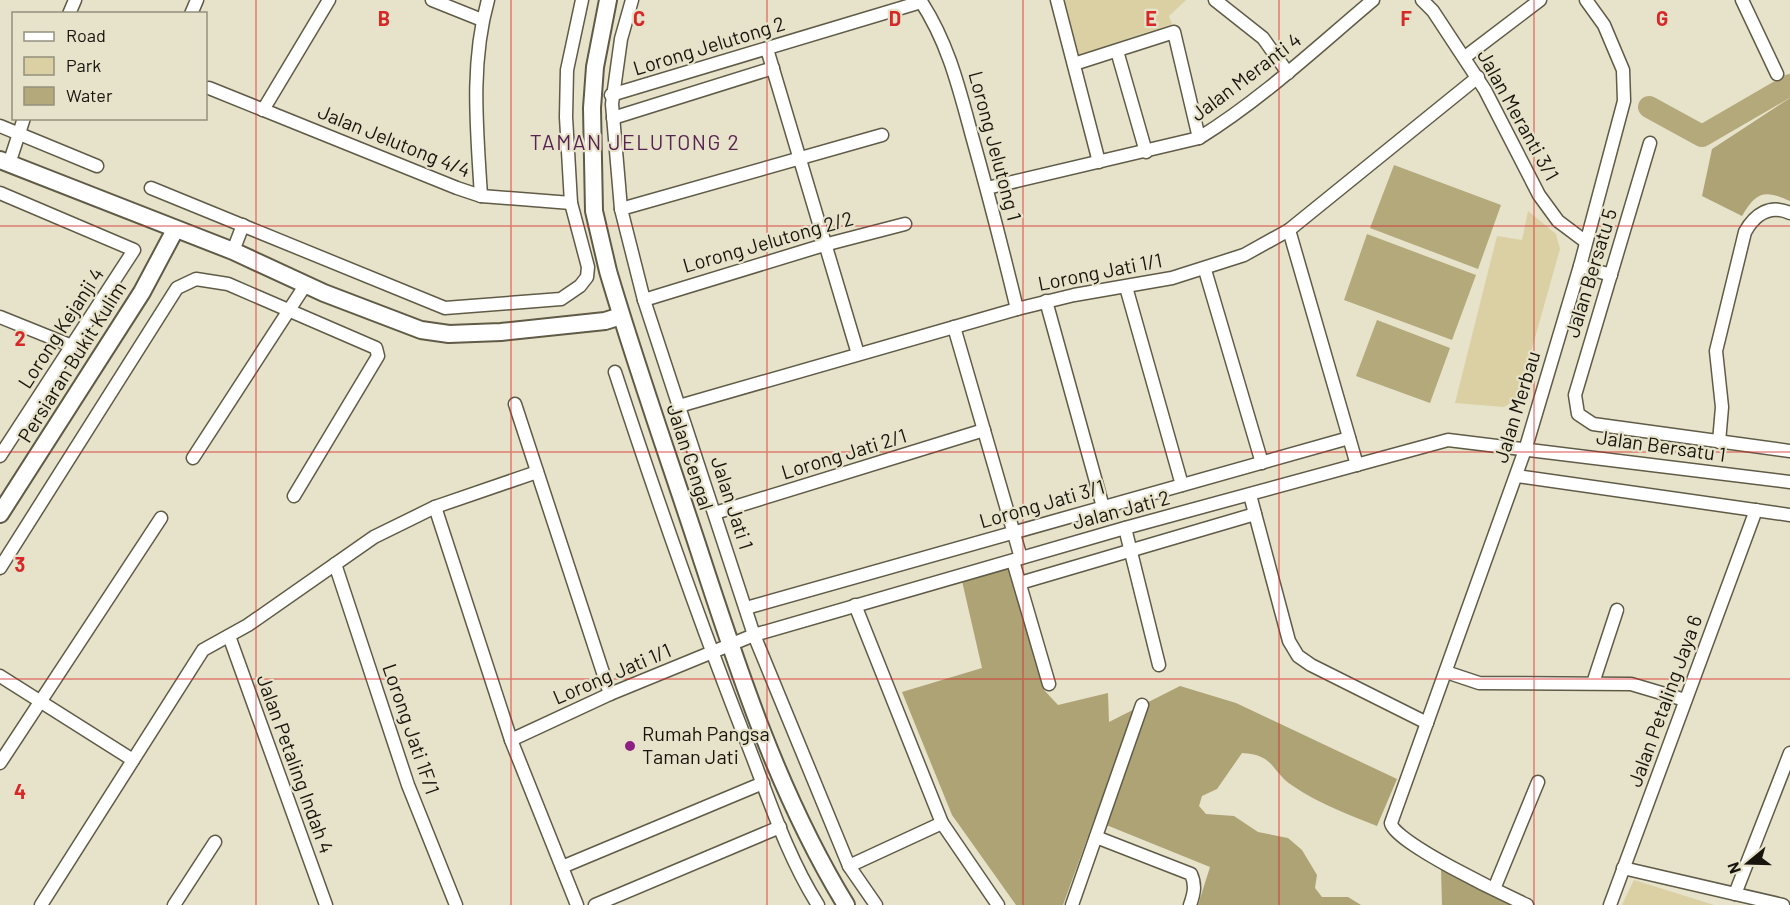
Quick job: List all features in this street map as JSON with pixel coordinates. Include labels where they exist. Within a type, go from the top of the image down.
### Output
[{"type":"street","points":[[263,110],[329,0]]},
{"type":"street","points":[[432,0],[482,20]]},
{"type":"street","points":[[481,196],[476,116],[476,66],[482,20],[488,0]]},
{"type":"street","points":[[151,188],[445,308],[561,299],[580,286],[587,277],[588,267],[571,203],[566,117],[567,70],[582,0]]},
{"type":"street","name":"Jalan Cengal","points":[[608,0],[595,67],[592,108],[594,211],[621,316],[730,644],[792,801],[824,870],[846,905]]},
{"type":"street","name":"Jalan Jati 1","points":[[632,0],[621,39],[612,100],[612,118],[621,209],[644,300],[754,635],[849,866],[876,905]]},
{"type":"street","points":[[1057,0],[1099,162]]},
{"type":"street","points":[[1215,0],[1263,38],[1288,73]]},
{"type":"street","name":"Jalan Meranti 4","points":[[987,188],[1198,138],[1226,121],[1288,73],[1373,0]]},
{"type":"street","name":"Jalan Meranti 3/1","points":[[1422,0],[1433,11],[1478,77],[1539,195],[1558,221],[1586,242]]},
{"type":"street","points":[[1465,57],[1540,0]]},
{"type":"street","name":"Jalan Merbau","points":[[1494,890],[1398,835],[1391,828],[1391,823],[1517,476],[1580,266],[1624,100],[1623,70],[1604,25],[1586,0]]},
{"type":"street","points":[[1742,0],[1777,74]]},
{"type":"street","name":"Lorong Jelutong 2","points":[[592,108],[767,49],[920,1]]},
{"type":"street","name":"Lorong Jelutong 1","points":[[920,1],[935,22],[949,55],[987,188],[1017,309]]},
{"type":"street","points":[[1074,64],[1174,33],[1198,138]]},
{"type":"street","points":[[767,49],[858,354]]},
{"type":"street","points":[[1116,51],[1146,152]]},
{"type":"street","points":[[612,118],[773,68]]},
{"type":"street","name":"Lorong Jati 1/1","points":[[679,406],[1046,301],[1205,270],[1244,255],[1289,230],[1478,77]]},
{"type":"street","name":"Jalan Jelutong 4/4","points":[[209,88],[421,175],[481,196],[571,203]]},
{"type":"street","points":[[23,120],[4,162],[232,251],[398,322],[448,334],[501,332],[605,321],[621,316]]},
{"type":"street","points":[[0,126],[97,166]]},
{"type":"street","points":[[621,209],[882,135]]},
{"type":"street","name":"Jalan Bersatu 5","points":[[1650,143],[1575,394],[1578,414],[1593,424],[1719,442]]},
{"type":"street","name":"Lorong Kejanji 4","points":[[0,193],[134,250],[2,450]]},
{"type":"street","points":[[1790,213],[1779,208],[1767,210],[1753,218],[1745,232],[1716,351],[1722,407],[1719,442],[1790,451]]},
{"type":"street","name":"Lorong Jelutong 2/2","points":[[644,300],[824,245],[905,224]]},
{"type":"street","points":[[232,251],[243,225]]},
{"type":"street","name":"Persiaran Bukit Kulim","points":[[0,514],[142,292],[175,230]]},
{"type":"street","points":[[1289,230],[1357,465]]},
{"type":"street","points":[[1580,266],[1611,275]]},
{"type":"street","points":[[1205,270],[1262,463]]},
{"type":"street","points":[[0,568],[177,288],[196,279],[228,284],[375,348],[378,357],[294,496]]},
{"type":"street","points":[[193,458],[306,284]]},
{"type":"street","points":[[1126,286],[1182,485]]},
{"type":"street","points":[[1046,301],[1103,507]]},
{"type":"street","points":[[0,317],[72,346]]},
{"type":"street","points":[[954,327],[1014,532],[1020,583],[1049,684]]},
{"type":"street","points":[[615,372],[671,543],[712,653],[780,827],[803,881],[818,905]]},
{"type":"street","points":[[515,404],[610,694]]},
{"type":"street","name":"Lorong Jati 2/1","points":[[715,513],[984,430]]},
{"type":"street","name":"Lorong Jati 3/1","points":[[746,608],[1349,438]]},
{"type":"street","name":"Jalan Jati 2","points":[[730,644],[855,605],[1125,528],[1448,440],[1526,447]]},
{"type":"street","name":"Jalan Bersatu 1","points":[[1526,447],[1790,482]]},
{"type":"street","points":[[41,905],[203,650],[229,636],[374,537],[435,507],[537,472]]},
{"type":"street","points":[[1517,476],[1790,514]]},
{"type":"street","points":[[1250,495],[1289,640],[1298,656],[1311,665],[1427,723]]},
{"type":"street","points":[[435,507],[511,740],[577,905]]},
{"type":"street","name":"Jalan Petaling Jaya 6","points":[[1610,905],[1756,510]]},
{"type":"street","points":[[1020,583],[1255,514]]},
{"type":"street","points":[[0,763],[161,518]]},
{"type":"street","points":[[1125,528],[1159,665]]},
{"type":"street","name":"Lorong Jati 1F/1","points":[[335,564],[408,785],[456,905]]},
{"type":"street","points":[[855,605],[942,823],[998,905]]},
{"type":"street","points":[[1593,683],[1617,610]]},
{"type":"street","name":"Jalan Petaling Indah 4","points":[[229,636],[326,905]]},
{"type":"street","name":"Lorong Jati 1/1","points":[[511,740],[610,694],[730,644]]},
{"type":"street","points":[[1446,672],[1479,683],[1631,684],[1686,700]]},
{"type":"street","points":[[0,676],[133,760]]},
{"type":"street","points":[[1072,905],[1142,705]]},
{"type":"street","points":[[1735,894],[1790,753]]},
{"type":"street","points":[[1527,905],[1494,890],[1538,782]]},
{"type":"street","points":[[561,867],[763,783]]},
{"type":"street","points":[[849,866],[942,823]]},
{"type":"street","points":[[595,905],[780,827]]},
{"type":"street","points":[[1096,837],[1191,874],[1194,881],[1194,894],[1190,905]]},
{"type":"street","points":[[174,905],[215,842]]},
{"type":"street","points":[[1623,868],[1783,905]]},
{"type":"green space","points":[[1064,0],[1186,0],[1169,16],[1172,24],[1078,55]]},
{"type":"green space","points":[[1528,211],[1556,234],[1560,249],[1518,398],[1504,407],[1455,403],[1497,236],[1522,240]]},
{"type":"green space","points":[[1634,880],[1714,905],[1622,905]]},
{"type":"shaded area","points":[[1790,98],[1790,201],[1774,195],[1762,195],[1752,202],[1742,216],[1702,196],[1712,149]]},
{"type":"shaded area","points":[[1011,567],[1044,690],[1058,705],[1108,693],[1109,722],[1180,686],[1236,703],[1397,779],[1377,826],[1313,798],[1293,786],[1267,760],[1253,754],[1242,753],[1217,789],[1202,796],[1199,806],[1206,814],[1234,816],[1258,832],[1288,838],[1302,850],[1317,875],[1315,888],[1322,897],[1348,897],[1361,905],[1198,905],[1210,867],[1094,820],[1063,905],[1016,905],[952,815],[902,692],[982,668],[962,581]]},
{"type":"shaded area","points":[[1441,869],[1514,905],[1442,905]]},
{"type":"water","points":[[1394,165],[1501,205],[1478,269],[1370,228]]},
{"type":"water","points":[[1367,234],[1476,275],[1452,340],[1344,300]]},
{"type":"water","points":[[1377,320],[1450,348],[1430,403],[1356,376]]},
{"type":"waterway","points":[[1649,107],[1702,136],[1790,85]]},
{"type":"place","name":"Rumah Pangsa Taman Jati","points":[[630,746]]},
{"type":"district","name":"TAMAN JELUTONG 2","points":[[635,143]]}]
